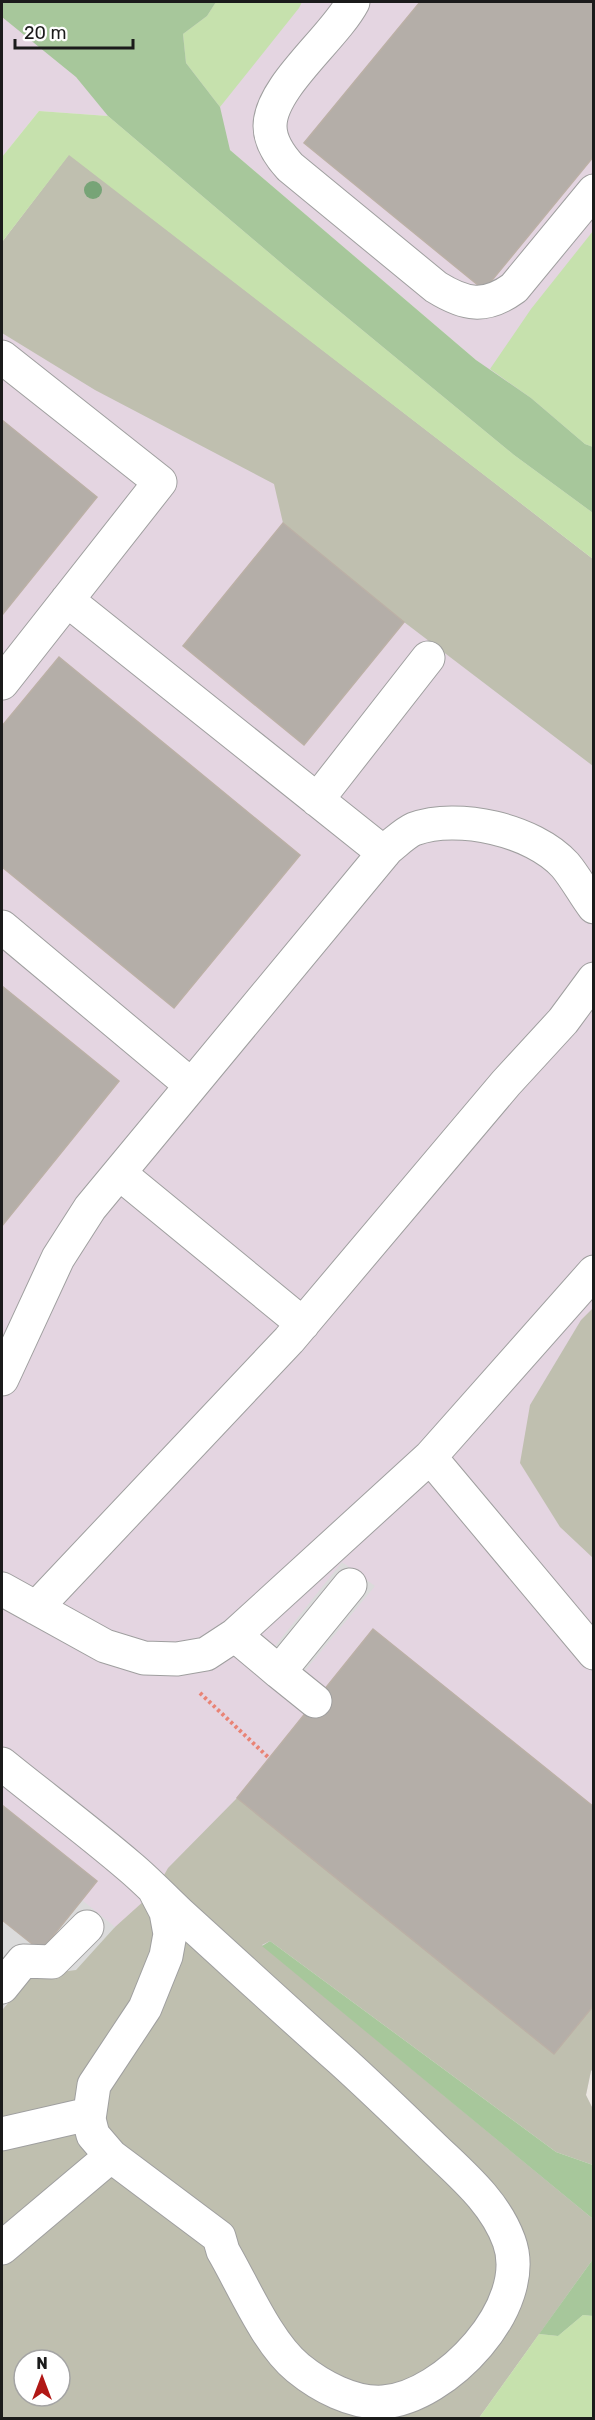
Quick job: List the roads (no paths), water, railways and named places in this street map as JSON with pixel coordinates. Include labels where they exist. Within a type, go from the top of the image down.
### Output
[{"type":"lane","points":[[353,2],[345,16],[286,86],[276,103],[271,116],[270,128],[273,142],[290,167],[436,287],[468,302],[485,302],[500,298],[514,288],[594,191]]},
{"type":"lane","points":[[2,357],[160,482],[2,683]]},
{"type":"lane","points":[[67,600],[384,853]]},
{"type":"lane","points":[[317,800],[428,658]]},
{"type":"lane","points":[[6,1358],[58,1258],[90,1208],[384,853],[412,830],[438,823],[478,824],[533,841],[564,864],[594,907]]},
{"type":"lane","points":[[2,927],[191,1085]]},
{"type":"lane","points":[[36,1608],[303,1324],[506,1083],[563,1022],[594,979]]},
{"type":"lane","points":[[119,1173],[303,1324]]},
{"type":"lane","points":[[2,1589],[105,1646],[144,1658],[177,1659],[206,1654],[235,1635],[430,1457],[594,1272]]},
{"type":"lane","points":[[430,1457],[594,1653]]},
{"type":"lane","points":[[279,1672],[350,1585]]},
{"type":"lane","points":[[235,1635],[315,1701]]},
{"type":"lane","points":[[2,1764],[131,1868],[378,2093],[480,2192],[497,2217],[513,2255],[507,2297],[484,2337],[459,2364],[428,2387],[406,2398],[382,2402],[359,2401],[329,2388],[297,2368],[273,2340],[219,2237],[111,2156],[93,2135],[89,2114],[94,2085],[145,2008],[166,1956],[170,1934],[166,1911],[155,1891]]},
{"type":"lane","points":[[2,1987],[23,1961],[52,1962],[87,1927]]},
{"type":"lane","points":[[2,2134],[89,2114]]},
{"type":"lane","points":[[2,2248],[111,2156]]}]
